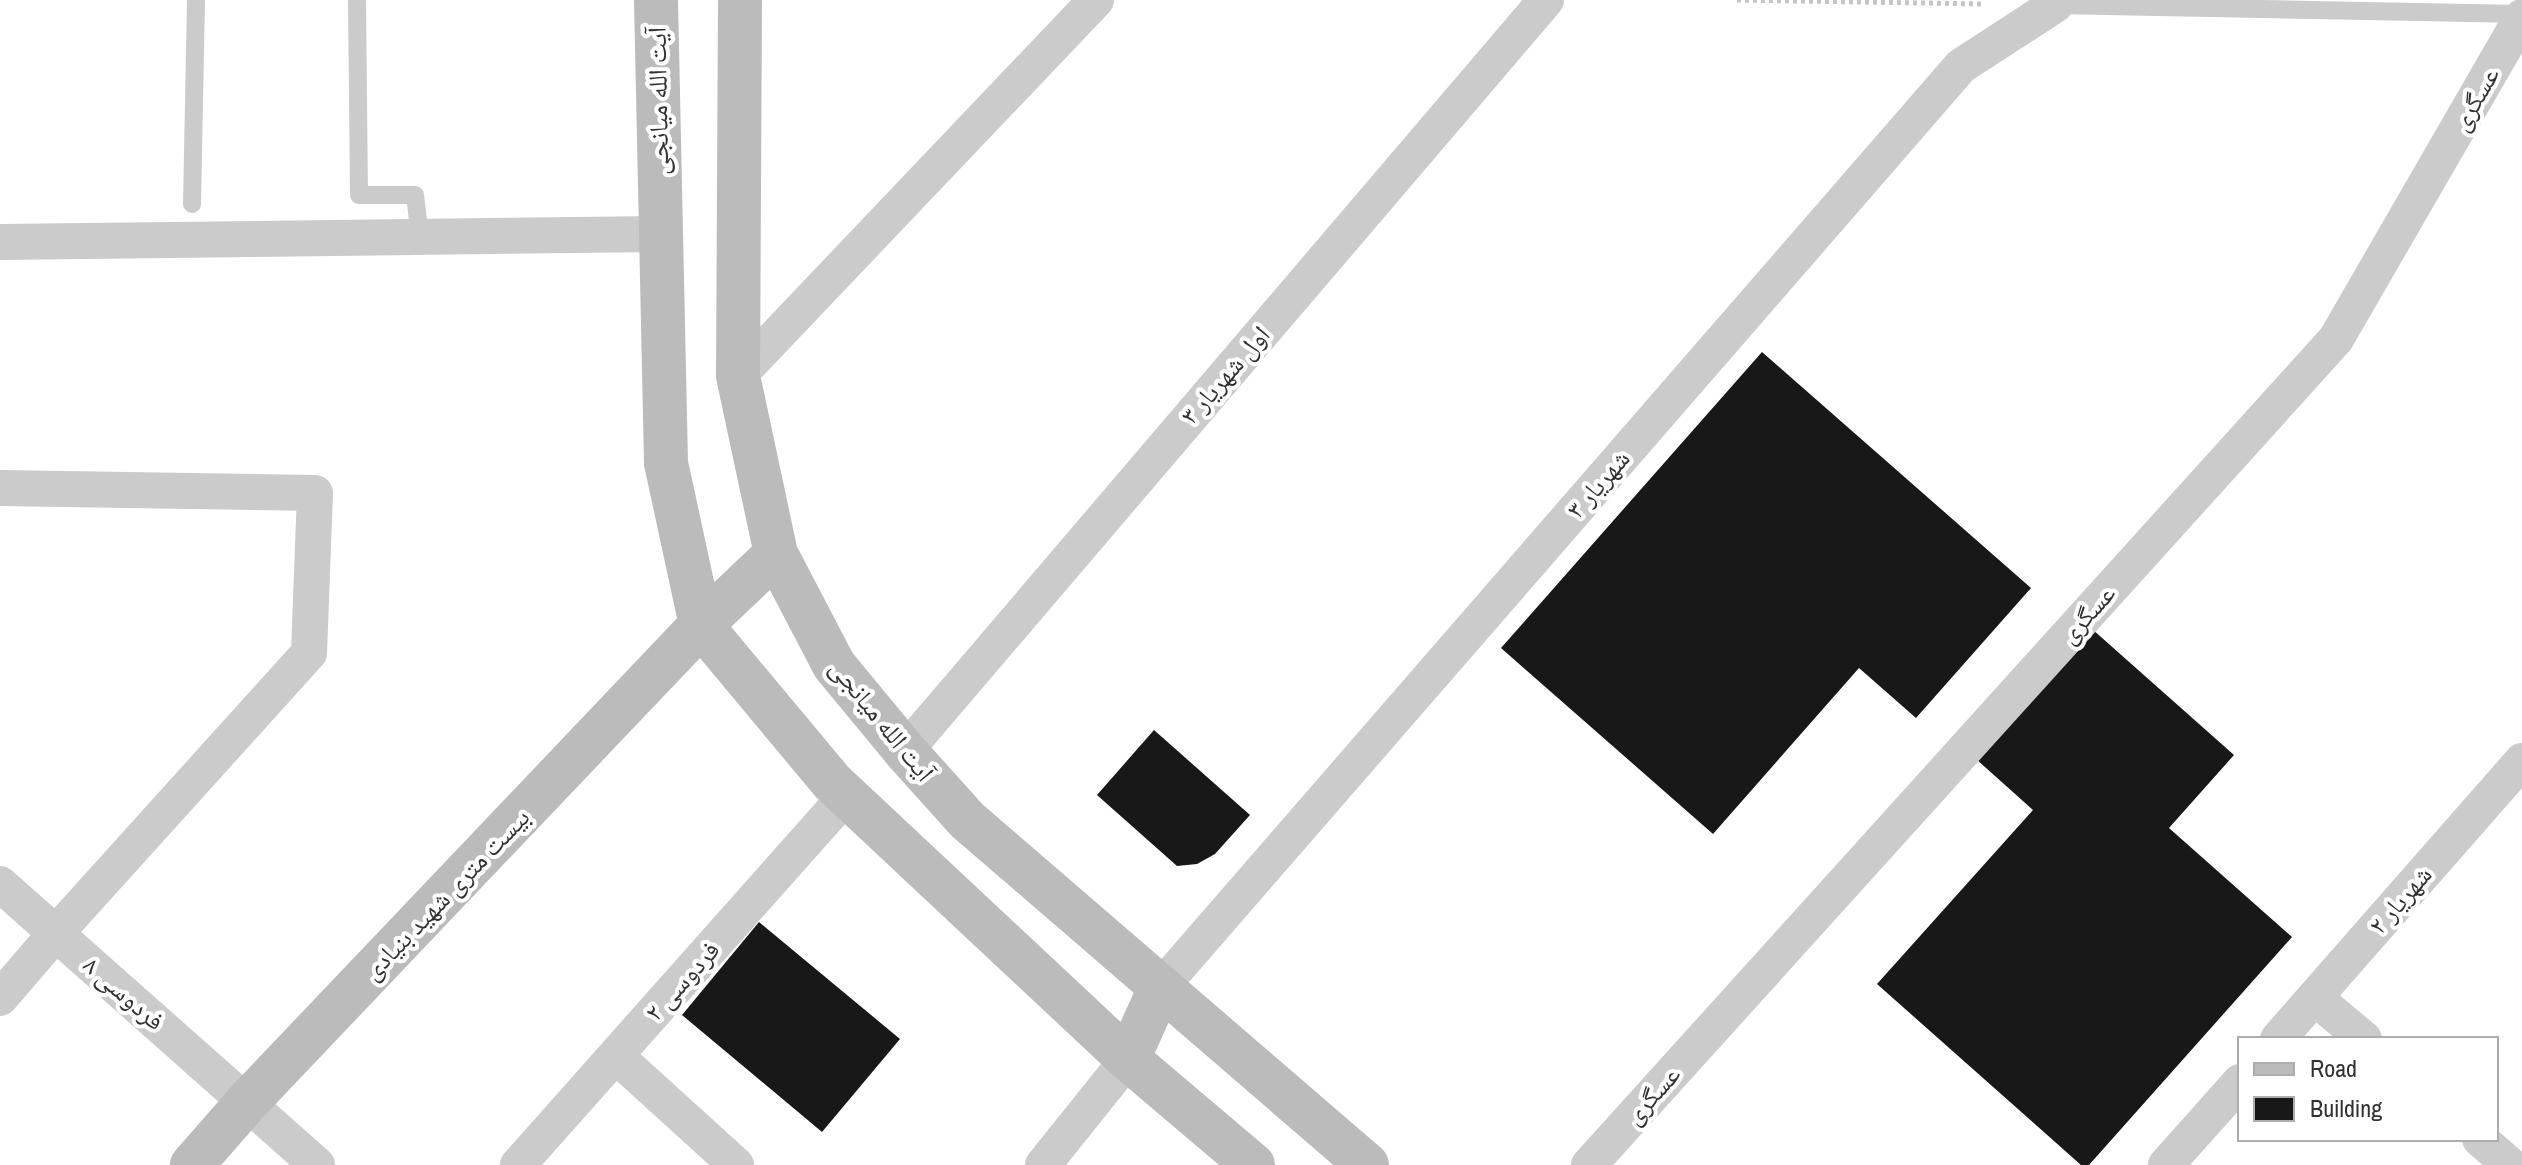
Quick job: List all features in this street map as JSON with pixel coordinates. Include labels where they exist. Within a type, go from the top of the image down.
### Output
[{"type":"main road","name":"آیت الله میانجی","points":[[656,0],[666,463],[701,625],[846,796],[1128,1059],[1253,1165]]},
{"type":"main road","name":"آیت الله میانجی","points":[[740,0],[738,376],[776,554],[834,665],[967,820],[1367,1165]]},
{"type":"main road","name":"بیست متری شهید بنیادی","points":[[192,1165],[248,1101],[701,625],[776,554]]},
{"type":"main road","points":[[1128,1059],[1160,988]]},
{"type":"street","points":[[738,376],[1096,0]]},
{"type":"street","name":"اول شهریار ۳","points":[[905,751],[1546,0]]},
{"type":"street","name":"شهریار ۳","points":[[1160,988],[1961,66],[2055,5]]},
{"type":"street","name":"عسگری","points":[[1589,1165],[2336,339],[2522,15]]},
{"type":"street","points":[[0,242],[661,234]]},
{"type":"street","points":[[0,488],[315,493],[309,653],[0,998]]},
{"type":"street","name":"شهریار ۲","points":[[2280,1037],[2522,761]]},
{"type":"street","name":"فردوسی ۲","points":[[518,1165],[846,796]]},
{"type":"street","name":"فردوسی ۸","points":[[0,884],[317,1165]]},
{"type":"street","points":[[2315,998],[2362,1037]]},
{"type":"street","points":[[616,1056],[736,1165]]},
{"type":"street","points":[[1043,1165],[1128,1059]]},
{"type":"street","points":[[2166,1165],[2238,1084]]},
{"type":"street","points":[[2482,1141],[2510,1165]]},
{"type":"lane","points":[[192,204],[196,0]]},
{"type":"lane","points":[[357,0],[359,195],[415,195],[420,238]]},
{"type":"lane","points":[[2055,5],[2522,15]]},
{"type":"path","points":[[1737,0],[1992,4]]},
{"type":"building","points":[[1762,352],[2031,588],[1916,718],[1859,668],[1713,834],[1501,648]]},
{"type":"building","points":[[2092,629],[2234,755],[2169,828],[2292,937],[2089,1165],[2081,1165],[1877,984],[2033,810],[1976,759]]},
{"type":"building","points":[[1154,730],[1250,815],[1215,854],[1197,864],[1177,866],[1097,795]]},
{"type":"building","points":[[759,922],[900,1039],[822,1132],[682,1015]]}]
